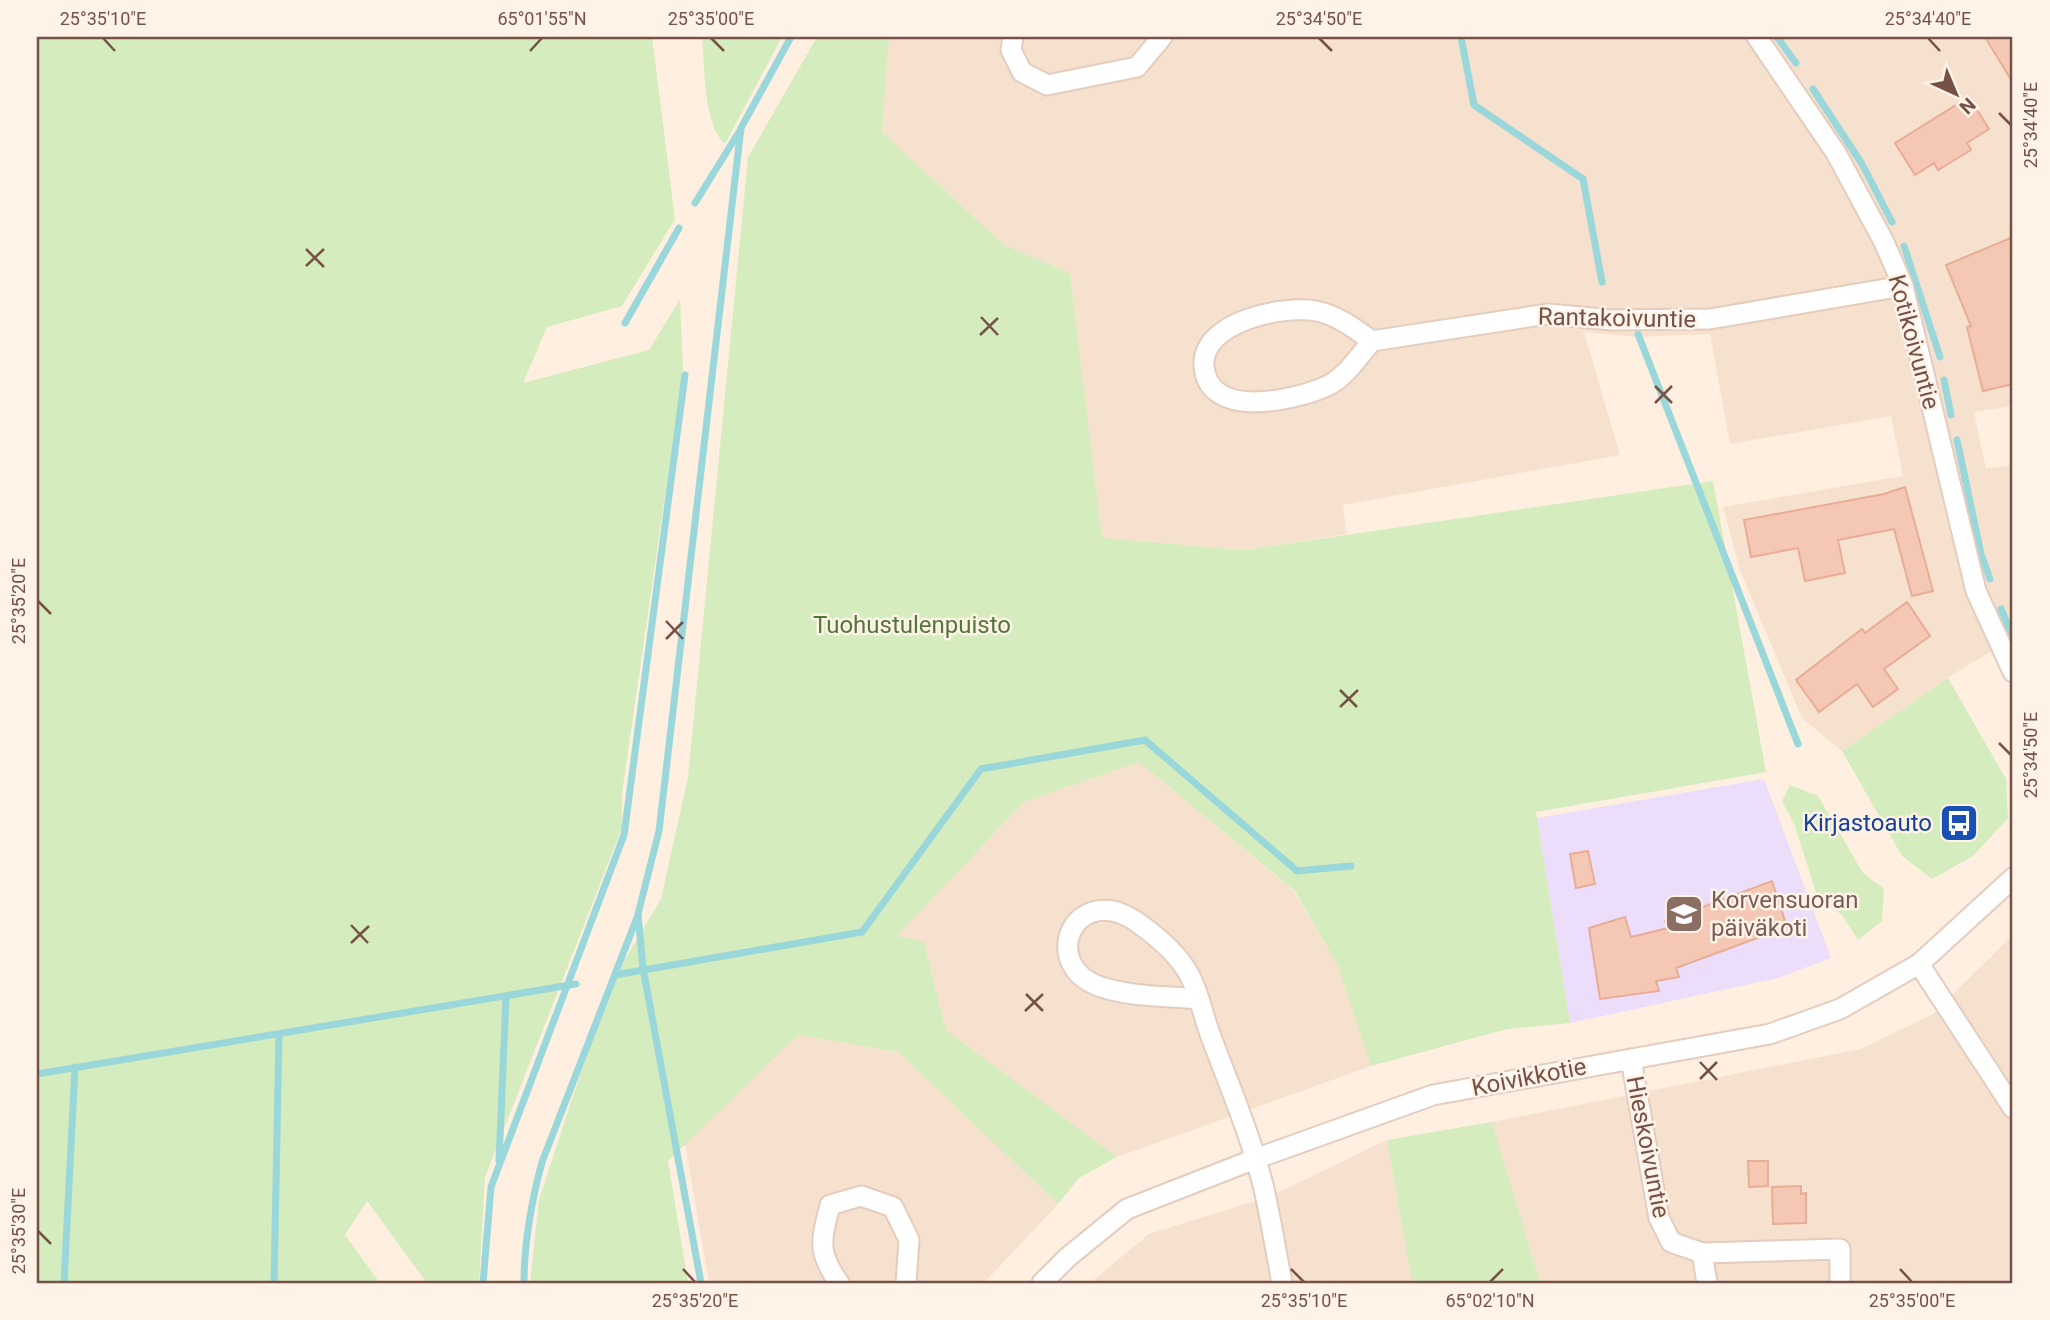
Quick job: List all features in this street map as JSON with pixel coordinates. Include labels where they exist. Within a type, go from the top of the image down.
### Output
[{"type":"street","points":[[1013,37],[1011,50],[1022,72],[1047,85],[1137,67],[1162,37]]},
{"type":"street","name":"Kotikoivuntie","points":[[1757,37],[1836,153],[1884,242],[1903,286],[1976,591],[2013,672]]},
{"type":"street","name":"Rantakoivuntie","points":[[1371,341],[1548,314],[1613,320],[1710,319],[1903,286]]},
{"type":"street","points":[[1314,310],[1342,320],[1371,341],[1349,368],[1329,386],[1279,400],[1243,402],[1225,397],[1209,383],[1204,366],[1206,349],[1226,327],[1265,315],[1314,310]]},
{"type":"street","name":"Koivikkotie","points":[[1042,1283],[1068,1257],[1127,1209],[1255,1158],[1433,1095],[1770,1034],[1840,1009],[1919,964],[2013,878]]},
{"type":"street","points":[[1198,999],[1107,989],[1080,976],[1067,952],[1066,939],[1074,923],[1097,908],[1125,912],[1157,937],[1185,966],[1198,999],[1255,1158],[1282,1283]]},
{"type":"street","points":[[1919,964],[2013,1108]]},
{"type":"street","name":"Hieskoivuntie","points":[[1630,1059],[1659,1218],[1671,1242],[1702,1253],[1840,1249],[1840,1283]]},
{"type":"street","points":[[839,1283],[827,1267],[820,1243],[830,1205],[861,1196],[892,1208],[909,1240],[906,1283]]},
{"type":"street","points":[[1702,1253],[1707,1283]]},
{"type":"shaded area","points":[[889,37],[2013,37],[2013,406],[1974,412],[1986,469],[2013,465],[2013,638],[1952,675],[1842,751],[1802,718],[1740,570],[1723,507],[1903,476],[1891,416],[1730,444],[1710,334],[1637,337],[1584,332],[1620,455],[1343,505],[1347,534],[1244,550],[1102,538],[1070,273],[1004,245],[882,132]]},
{"type":"shaded area","points":[[1139,762],[1294,891],[1338,966],[1371,1066],[1117,1157],[946,1030],[924,942],[897,936],[1024,802]]},
{"type":"shaded area","name":"Korvensuoran päiväkoti","points":[[1764,779],[1831,958],[1778,978],[1570,1023],[1537,818]]},
{"type":"shaded area","points":[[2013,935],[2013,1283],[1540,1283],[1492,1122],[1861,1049],[1933,1014]]},
{"type":"shaded area","points":[[798,1035],[898,1052],[1058,1204],[984,1283],[709,1283],[685,1143]]},
{"type":"shaded area","points":[[1387,1140],[1412,1283],[1090,1283],[1149,1234],[1271,1196]]},
{"type":"green space","points":[[37,37],[652,37],[675,219],[622,306],[547,327],[523,383],[649,350],[680,299],[683,370],[622,793],[622,828],[485,1177],[479,1283],[427,1283],[367,1201],[345,1235],[380,1283],[37,1283]]},
{"type":"green space","points":[[702,37],[782,37],[725,144],[718,135],[709,109]]},
{"type":"green space","name":"Tuohustulenpuisto","points":[[817,37],[889,37],[882,132],[1004,245],[1070,273],[1102,538],[1244,550],[1713,481],[1766,772],[1536,812],[1570,1023],[1507,1029],[1371,1066],[1338,966],[1295,891],[1139,762],[1024,802],[897,936],[924,942],[946,1030],[1117,1157],[1079,1178],[1058,1204],[898,1052],[798,1035],[668,1161],[688,1283],[530,1283],[539,1200],[592,1038],[624,961],[661,899],[688,777],[748,157]]},
{"type":"green space","points":[[1948,678],[2006,779],[2008,818],[1973,856],[1932,879],[1902,856],[1842,751]]},
{"type":"green space","points":[[1790,785],[1818,796],[1863,873],[1884,889],[1882,921],[1858,940],[1842,915],[1818,899],[1795,826],[1782,801]]},
{"type":"green space","points":[[1492,1122],[1540,1283],[1412,1283],[1387,1140]]},
{"type":"building","points":[[1985,37],[2013,37],[2013,83]]},
{"type":"building","points":[[1969,97],[1989,129],[1967,143],[1971,150],[1938,170],[1934,163],[1915,175],[1895,143]]},
{"type":"building","points":[[2013,237],[2013,384],[1983,391],[1967,327],[1971,326],[1946,265]]},
{"type":"building","points":[[1905,487],[1933,591],[1912,596],[1894,529],[1838,540],[1845,573],[1805,581],[1798,548],[1751,557],[1744,520],[1884,494]]},
{"type":"building","points":[[1907,602],[1930,636],[1884,669],[1898,689],[1873,707],[1857,684],[1819,712],[1796,680],[1862,629],[1865,633]]},
{"type":"building","points":[[1588,851],[1595,884],[1576,888],[1570,854]]},
{"type":"building","points":[[1772,881],[1787,927],[1676,968],[1679,977],[1656,981],[1659,991],[1600,999],[1589,928],[1625,917],[1631,937],[1668,928],[1665,921]]},
{"type":"building","points":[[1748,1161],[1768,1161],[1768,1186],[1749,1187]]},
{"type":"building","points":[[1801,1186],[1801,1194],[1806,1193],[1806,1223],[1773,1224],[1772,1187]]},
{"type":"waterway","points":[[701,1283],[643,968],[638,914],[659,831],[741,128],[791,37]]},
{"type":"waterway","points":[[1461,37],[1474,105],[1583,179],[1602,282]]},
{"type":"waterway","points":[[1777,37],[1796,63]]},
{"type":"waterway","points":[[1813,89],[1862,164],[1892,222]]},
{"type":"waterway","points":[[695,203],[739,132]]},
{"type":"waterway","points":[[625,323],[679,228]]},
{"type":"waterway","points":[[1904,246],[1940,357]]},
{"type":"waterway","points":[[1638,334],[1798,744]]},
{"type":"waterway","points":[[483,1283],[491,1187],[624,835],[685,375]]},
{"type":"waterway","points":[[1944,380],[1951,415]]},
{"type":"waterway","points":[[1957,440],[1981,554],[1990,579]]},
{"type":"waterway","points":[[2001,609],[2013,637]]},
{"type":"waterway","points":[[615,975],[862,932],[981,769],[1145,740],[1297,871],[1351,866]]},
{"type":"waterway","points":[[524,1283],[529,1222],[542,1162],[638,915]]},
{"type":"waterway","points":[[37,1074],[576,984]]},
{"type":"waterway","points":[[499,1161],[506,997]]},
{"type":"waterway","points":[[274,1283],[279,1034]]},
{"type":"waterway","points":[[64,1283],[75,1067]]},
{"type":"place","name":"Kirjastoauto","points":[[1959,823]]},
{"type":"place","name":"Korvensuoran päiväkoti","points":[[1684,914]]}]
